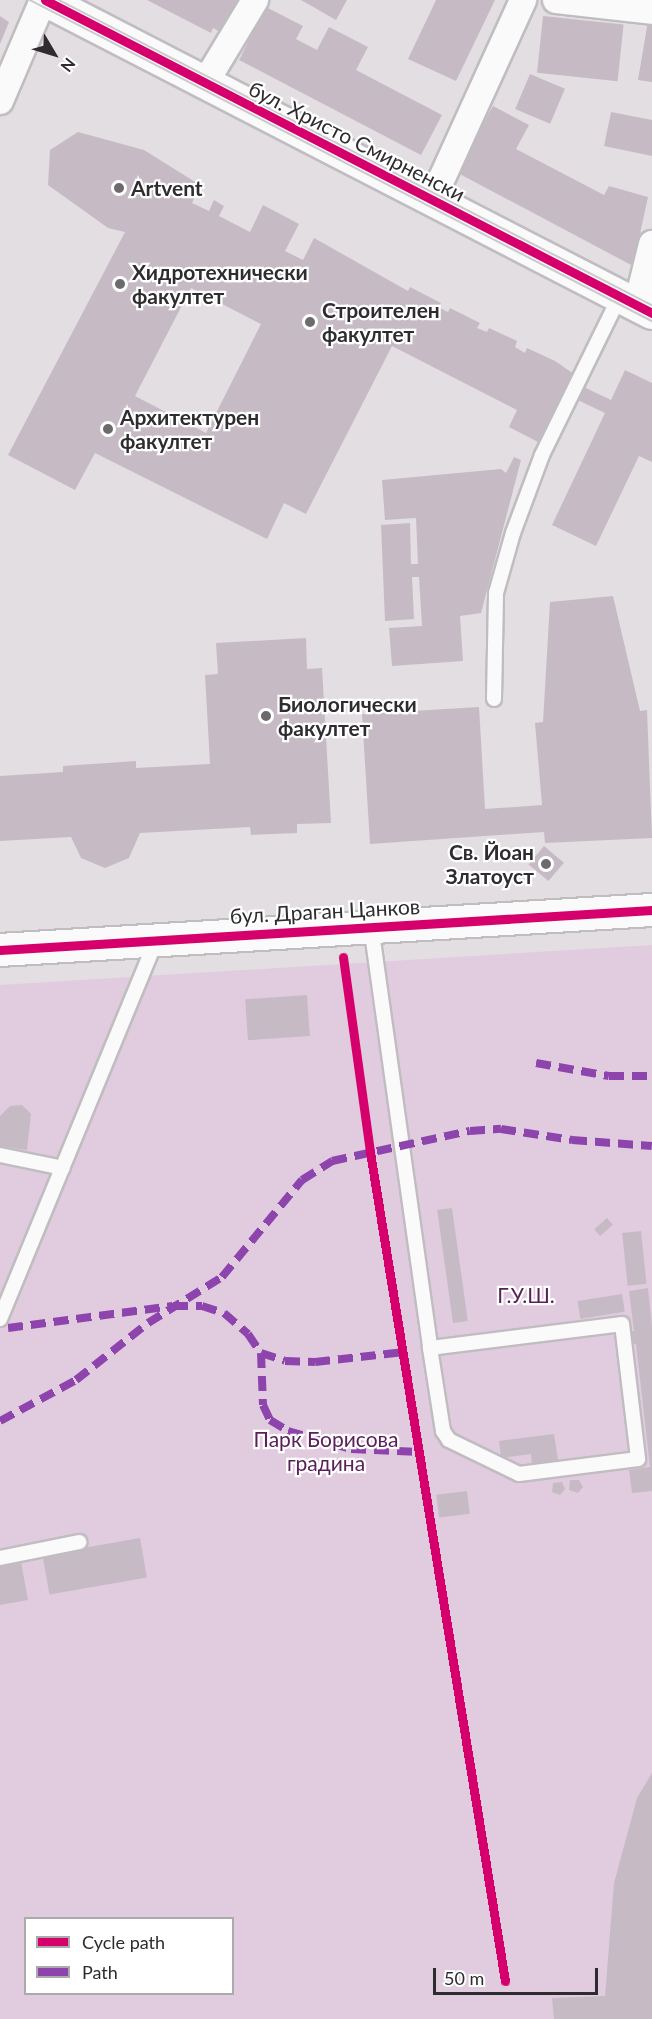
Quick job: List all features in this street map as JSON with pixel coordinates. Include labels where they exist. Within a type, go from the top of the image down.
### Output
[{"type":"street","name":"бул. Христо Смирненски","points":[[44,0],[636,305]]},
{"type":"street","points":[[0,101],[44,0]]},
{"type":"street","points":[[205,83],[255,0]]},
{"type":"street","points":[[432,200],[524,0]]},
{"type":"street","points":[[556,0],[652,11]]},
{"type":"street","points":[[636,305],[652,244]]},
{"type":"street","name":"бул. Драган Цанков","points":[[0,950],[652,910]]},
{"type":"lane","points":[[494,699],[496,593],[513,533],[542,455],[636,305]]},
{"type":"lane","points":[[370,926],[430,1348],[443,1431],[449,1440],[519,1474],[638,1459],[622,1324],[430,1348]]},
{"type":"lane","points":[[0,1319],[157,940]]},
{"type":"lane","points":[[0,1155],[63,1168]]},
{"type":"lane","points":[[0,1558],[79,1542]]},
{"type":"green space","name":"Парк Борисова градина","points":[[652,945],[652,2019],[0,2019],[0,985]]},
{"type":"building","points":[[147,0],[244,0],[226,35],[213,28],[211,33]]},
{"type":"building","points":[[301,0],[347,0],[336,20]]},
{"type":"building","points":[[436,0],[495,0],[456,81],[408,59]]},
{"type":"building","points":[[266,7],[303,26],[296,39],[317,50],[329,27],[368,47],[356,70],[442,115],[421,155],[239,60]]},
{"type":"building","points":[[0,16],[9,22],[0,44]]},
{"type":"building","points":[[543,16],[624,24],[618,81],[537,73]]},
{"type":"building","points":[[648,21],[652,21],[652,82],[638,80]]},
{"type":"building","points":[[530,74],[565,89],[550,124],[515,109]]},
{"type":"building","points":[[493,106],[529,125],[516,149],[604,195],[609,186],[648,197],[633,266],[456,172]]},
{"type":"building","points":[[611,112],[652,120],[652,156],[604,146]]},
{"type":"building","points":[[78,132],[144,150],[200,185],[192,203],[209,211],[214,200],[224,206],[219,216],[250,232],[263,205],[299,224],[285,251],[303,260],[314,238],[408,291],[410,287],[441,303],[438,307],[448,312],[450,308],[480,323],[477,328],[487,332],[489,328],[517,341],[515,347],[525,353],[527,348],[555,361],[574,374],[571,381],[611,400],[625,370],[652,383],[652,462],[639,456],[596,546],[552,525],[605,413],[565,394],[540,443],[509,427],[517,410],[392,346],[306,514],[284,503],[267,539],[95,453],[75,490],[8,455],[125,232],[108,228],[48,185],[50,150]],"holes":[[[191,288],[261,324],[206,433],[135,396]]]},
{"type":"building","points":[[514,457],[521,460],[481,613],[460,616],[463,661],[392,666],[389,628],[422,626],[419,577],[412,577],[414,619],[385,621],[381,525],[410,523],[411,564],[418,564],[416,518],[385,520],[382,480],[501,469],[506,473]]},
{"type":"building","points":[[613,596],[640,711],[647,710],[652,838],[545,843],[544,832],[370,844],[362,714],[479,707],[485,809],[542,805],[535,723],[543,722],[550,602]]},
{"type":"building","name":"Биологически факултет","points":[[306,638],[307,669],[322,668],[331,823],[297,824],[297,833],[251,835],[250,827],[140,833],[129,858],[105,868],[81,858],[71,837],[0,841],[0,776],[63,772],[63,766],[136,761],[136,768],[210,764],[205,675],[218,674],[216,643]]},
{"type":"building","name":"Св. Йоан Златоуст","points":[[544,846],[564,863],[548,881],[529,864]]},
{"type":"building","points":[[307,995],[310,1036],[248,1040],[245,999]]},
{"type":"building","points":[[22,1105],[31,1114],[27,1150],[0,1146],[0,1116],[10,1106]]},
{"type":"building","points":[[452,1208],[468,1321],[453,1323],[437,1210]]},
{"type":"building","points":[[607,1218],[613,1225],[600,1236],[594,1229]]},
{"type":"building","points":[[641,1231],[647,1284],[628,1286],[622,1233]]},
{"type":"building","points":[[648,1288],[652,1326],[652,1491],[632,1493],[629,1470],[650,1467],[636,1344],[629,1344],[627,1332],[634,1331],[629,1291]]},
{"type":"building","points":[[622,1294],[625,1312],[580,1319],[578,1301]]},
{"type":"building","points":[[554,1434],[558,1460],[532,1464],[531,1454],[501,1458],[499,1441]]},
{"type":"building","points":[[570,1480],[579,1480],[583,1487],[578,1493],[569,1490]]},
{"type":"building","points":[[562,1482],[565,1489],[560,1495],[552,1492],[553,1483]]},
{"type":"building","points":[[467,1491],[470,1514],[439,1518],[436,1495]]},
{"type":"building","points":[[140,1538],[147,1577],[49,1595],[43,1555]]},
{"type":"building","points":[[21,1562],[28,1600],[0,1605],[0,1566]]},
{"type":"building","points":[[652,1773],[652,2019],[554,2019],[552,1998],[605,1996],[614,1883],[637,1798]]},
{"type":"tram line","points":[[30,0],[652,321]]},
{"type":"tram line","points":[[59,0],[652,305]]},
{"type":"marked path","points":[[536,1063],[609,1076],[652,1076]]},
{"type":"marked path","points":[[0,1421],[76,1380],[148,1323],[222,1277],[302,1180],[332,1161],[470,1131],[501,1129],[572,1140],[652,1146]]},
{"type":"marked path","points":[[8,1328],[173,1306],[202,1306],[224,1313],[248,1334],[261,1353],[285,1361],[315,1362],[404,1352]]},
{"type":"marked path","points":[[261,1353],[263,1405],[270,1420],[288,1431],[351,1449],[420,1452]]},
{"type":"cycle path","points":[[45,0],[652,313]]},
{"type":"cycle path","points":[[0,950],[652,910]]},
{"type":"cycle path","points":[[343,957],[370,1152],[505,1981]]},
{"type":"place","name":"Artvent","points":[[119,188]]},
{"type":"place","name":"Хидротехнически факултет","points":[[120,284]]},
{"type":"place","name":"Строителен факултет","points":[[310,322]]},
{"type":"place","name":"Архитектурен факултет","points":[[108,429]]},
{"type":"place","name":"Биологически факултет","points":[[266,716]]},
{"type":"place","name":"Св. Йоан Златоуст","points":[[546,864]]},
{"type":"park label","name":"Г.У.Ш.","points":[[526,1295]]}]
